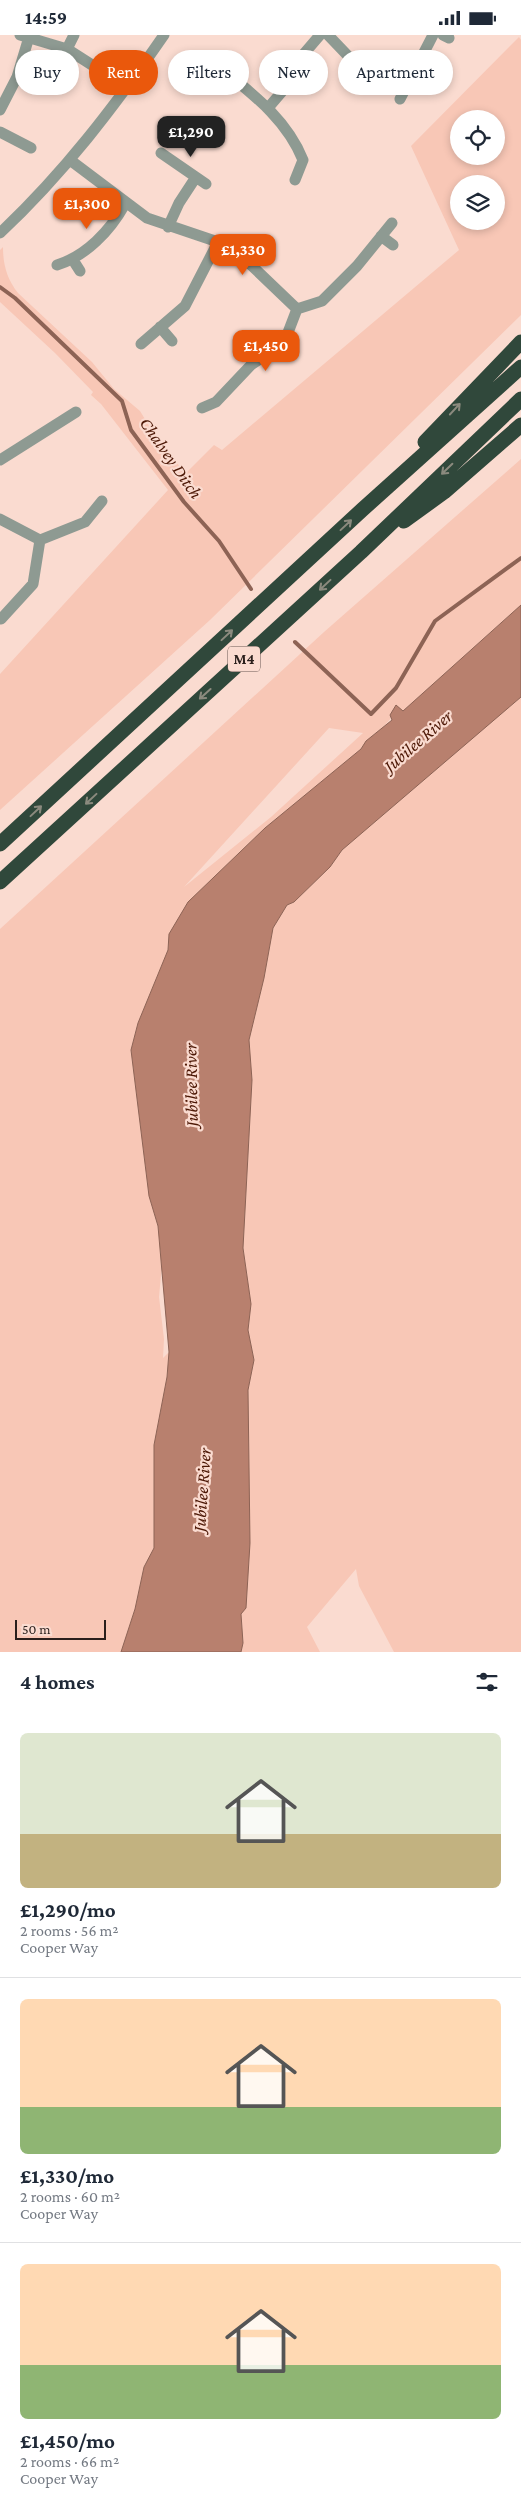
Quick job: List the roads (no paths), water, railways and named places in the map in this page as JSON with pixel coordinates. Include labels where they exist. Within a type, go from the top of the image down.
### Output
[{"type":"highway","name":"M4","points":[[363,509],[467,396],[521,341]]},
{"type":"highway","name":"M4","points":[[0,844],[363,509],[521,367]]},
{"type":"highway","name":"M4","points":[[0,883],[361,552],[521,399]]},
{"type":"highway","name":"M4","points":[[361,552],[444,492],[521,425]]},
{"type":"street","points":[[67,49],[74,35]]},
{"type":"street","points":[[154,50],[164,35]]},
{"type":"street","points":[[268,107],[286,87],[302,55],[320,35]]},
{"type":"street","points":[[328,35],[350,58],[402,95],[433,35]]},
{"type":"street","points":[[0,110],[16,77],[25,36],[67,49],[89,63]]},
{"type":"street","points":[[249,91],[268,107],[295,140],[303,160],[295,180]]},
{"type":"street","points":[[0,233],[36,200],[123,95]]},
{"type":"street","points":[[0,132],[31,148]]},
{"type":"street","points":[[161,153],[201,181],[179,203],[168,227]]},
{"type":"street","points":[[70,160],[125,204],[147,218],[168,227],[218,242],[250,264],[297,309]]},
{"type":"street","points":[[57,265],[73,260],[87,249],[116,219],[125,204]]},
{"type":"street","points":[[297,309],[322,301],[357,266],[392,223]]},
{"type":"street","points":[[382,237],[393,245]]},
{"type":"street","points":[[141,344],[185,305],[218,242]]},
{"type":"street","points":[[73,260],[80,271]]},
{"type":"street","points":[[202,408],[216,401],[251,365],[284,343],[297,309]]},
{"type":"street","points":[[160,327],[172,341]]},
{"type":"street","points":[[0,460],[76,412]]},
{"type":"street","points":[[0,519],[40,540],[85,523],[102,501]]},
{"type":"street","points":[[1,619],[34,584],[40,540]]},
{"type":"water","name":"Jubilee River","points":[[521,605],[521,697],[342,850],[330,867],[294,902],[287,905],[273,928],[264,978],[249,1040],[252,1080],[243,1248],[251,1304],[248,1330],[254,1360],[248,1390],[250,1543],[246,1608],[241,1614],[243,1643],[241,1652],[121,1652],[135,1609],[144,1567],[154,1548],[154,1445],[167,1377],[169,1352],[158,1226],[149,1196],[131,1050],[138,1023],[168,950],[169,934],[188,902],[265,828],[361,749],[366,741],[392,720],[390,715],[396,705],[403,711]]},
{"type":"waterway","name":"Chalvey Ditch","points":[[0,287],[15,298],[122,401],[131,430],[184,502],[219,541],[251,589]]},
{"type":"waterway","name":"Chalvey Ditch","points":[[295,642],[371,714],[396,688],[435,621],[521,558]]}]
